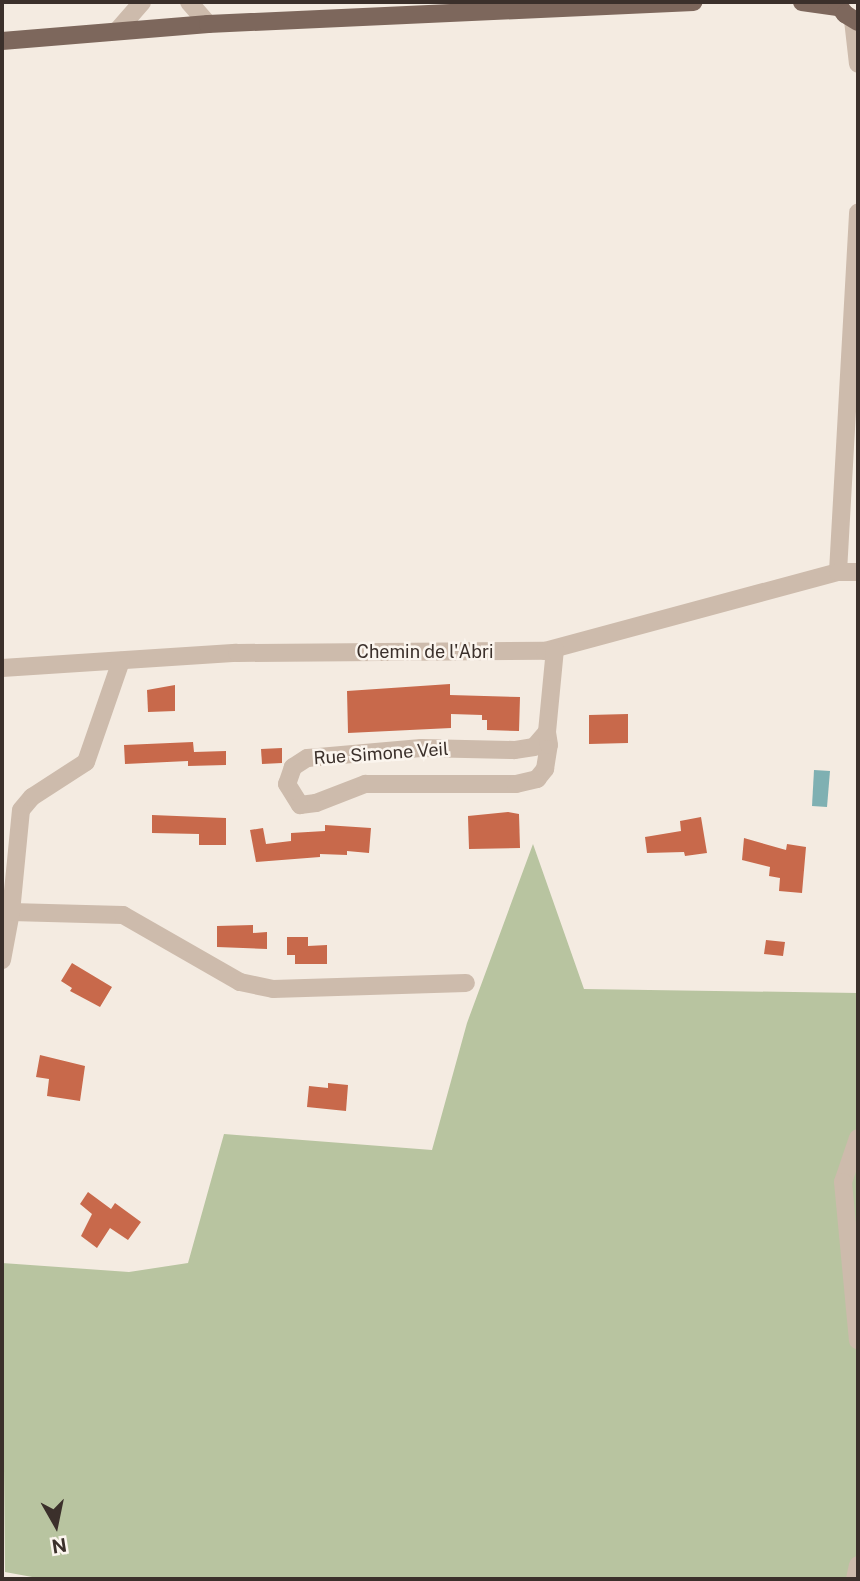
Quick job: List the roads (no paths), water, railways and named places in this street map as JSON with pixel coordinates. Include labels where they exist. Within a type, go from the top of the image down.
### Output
[{"type":"main road","points":[[2,41],[208,24],[694,2]]},
{"type":"main road","points":[[802,2],[837,4],[856,21]]},
{"type":"street","points":[[117,31],[142,2]]},
{"type":"street","points":[[189,2],[208,24]]},
{"type":"street","points":[[856,21],[858,64]]},
{"type":"street","points":[[838,572],[858,213]]},
{"type":"street","name":"Chemin de l'Abri","points":[[2,668],[237,653],[545,651],[838,572],[858,572]]},
{"type":"street","name":"Rue Simone Veil","points":[[547,732],[534,747],[514,750],[421,748],[307,758],[293,767],[287,784],[291,796],[300,805],[316,803],[365,784],[516,784],[537,779],[545,769],[549,745],[547,732],[555,649]]},
{"type":"street","points":[[2,960],[21,810],[32,797],[86,761],[121,661]]},
{"type":"street","points":[[10,912],[123,915],[240,982],[273,989],[466,983]]},
{"type":"street","points":[[858,1138],[844,1182],[858,1340]]},
{"type":"street","points":[[855,1579],[858,1565]]},
{"type":"water","points":[[814,770],[830,771],[827,807],[812,806]]}]
